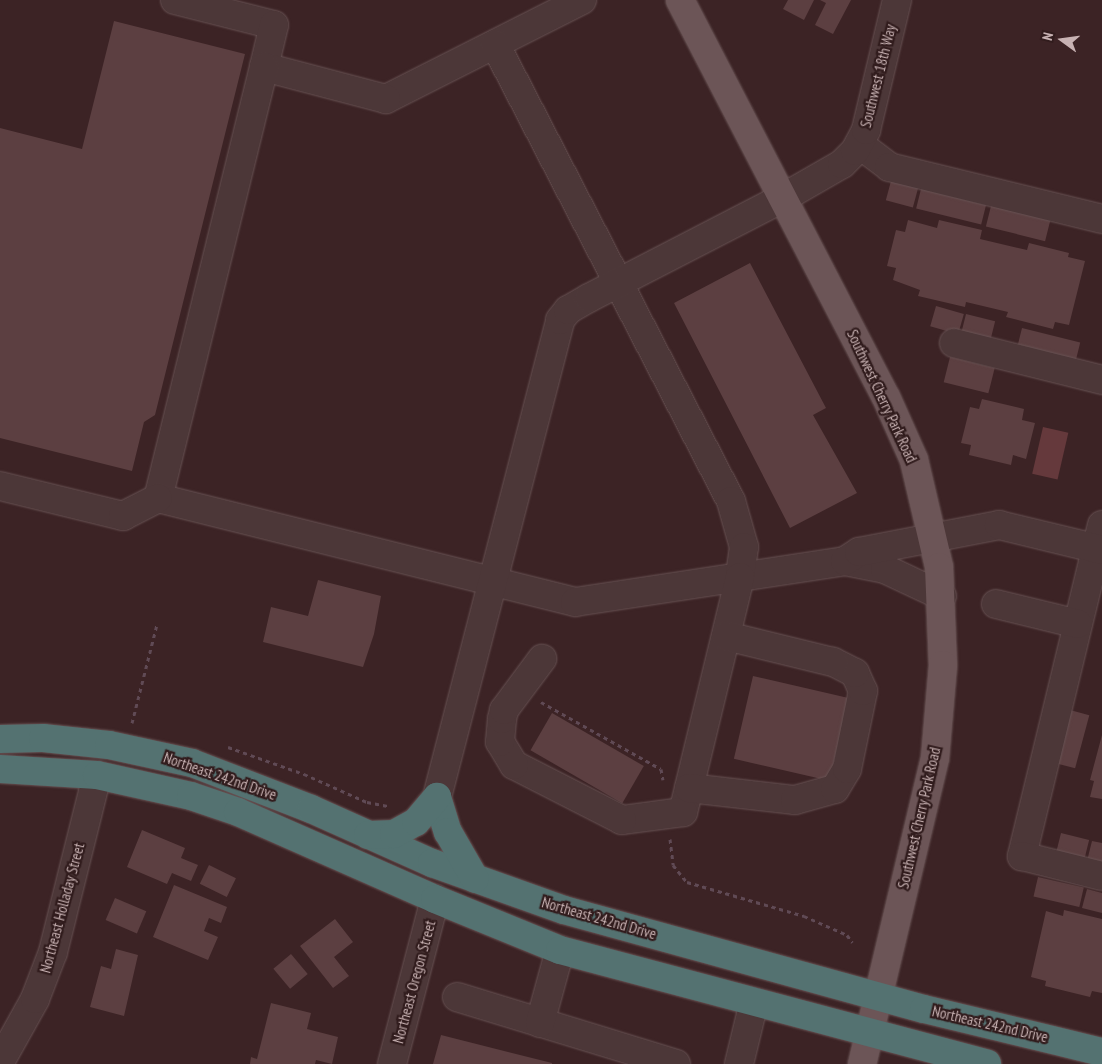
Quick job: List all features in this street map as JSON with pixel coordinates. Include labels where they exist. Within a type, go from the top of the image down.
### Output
[{"type":"highway","name":"Northeast 242nd Drive","points":[[0,739],[43,738],[118,747],[229,776],[368,836],[475,879],[564,910],[878,996],[1102,1052]]},
{"type":"highway","name":"Northeast 242nd Drive","points":[[0,769],[97,775],[192,796],[238,812],[434,899],[560,950],[976,1063]]},
{"type":"highway","points":[[368,836],[394,834],[416,822],[437,797]]},
{"type":"highway","points":[[437,797],[448,832],[475,879]]},
{"type":"main road","name":"Southwest Cherry Park Road","points":[[680,0],[781,199],[886,397],[914,460],[934,538],[942,596],[943,665],[935,758],[862,1064]]},
{"type":"street","points":[[158,498],[274,25],[174,0]]},
{"type":"street","points":[[264,68],[386,99],[582,0]]},
{"type":"street","name":"Southwest 18th Way","points":[[437,797],[494,582],[560,320],[568,310],[781,199],[842,164],[858,144],[866,130],[897,0]]},
{"type":"street","points":[[495,44],[731,501],[744,547],[740,577],[683,812],[622,820],[514,765],[504,753],[499,730],[504,710],[542,659]]},
{"type":"street","points":[[858,144],[889,168],[1102,219]]},
{"type":"street","points":[[954,344],[1102,380]]},
{"type":"street","points":[[0,486],[123,516],[158,498],[575,602],[845,561],[898,574],[942,596]]},
{"type":"street","points":[[845,561],[859,552],[1000,525],[1100,542],[1078,624],[1022,856],[1102,876]]},
{"type":"street","points":[[996,604],[1078,624]]},
{"type":"street","points":[[689,788],[795,800],[835,789],[847,769],[863,691],[855,673],[833,662],[726,636]]},
{"type":"street","name":"Northeast Holladay Street","points":[[0,1062],[35,999],[53,952],[97,775]]},
{"type":"street","name":"Northeast Oregon Street","points":[[392,1064],[434,899]]},
{"type":"street","points":[[540,1023],[560,950]]},
{"type":"street","points":[[457,997],[676,1064]]},
{"type":"street","points":[[739,1064],[754,1002]]},
{"type":"path","points":[[118,747],[157,624]]},
{"type":"shaded area","points":[[1043,427],[1068,433],[1058,480],[1032,474]]},
{"type":"building","points":[[788,0],[814,0],[804,20],[783,9]]},
{"type":"building","points":[[820,0],[851,0],[833,34],[815,25],[826,3]]},
{"type":"building","points":[[114,21],[245,54],[155,415],[144,422],[132,471],[0,438],[0,128],[82,149]]},
{"type":"building","points":[[891,181],[918,188],[913,208],[886,200]]},
{"type":"building","points":[[921,189],[986,205],[981,225],[916,208]]},
{"type":"building","points":[[991,206],[1050,221],[1045,241],[986,226]]},
{"type":"building","points":[[908,220],[937,228],[939,220],[982,230],[980,239],[1027,250],[1029,243],[1069,253],[1068,257],[1085,261],[1069,325],[1055,322],[1053,329],[1006,317],[1008,312],[966,302],[965,307],[918,296],[920,290],[893,280],[896,268],[887,266],[896,230],[905,232]]},
{"type":"building","points":[[750,263],[826,408],[813,415],[857,493],[790,528],[674,303]]},
{"type":"building","points":[[936,306],[964,314],[958,334],[930,326]]},
{"type":"building","points":[[966,314],[995,321],[990,341],[961,333]]},
{"type":"building","points":[[1022,328],[1080,343],[1075,363],[1017,348]]},
{"type":"building","points":[[950,357],[995,368],[988,393],[944,382]]},
{"type":"building","points":[[982,399],[1024,409],[1022,420],[1035,423],[1026,459],[1013,455],[1011,465],[969,455],[971,445],[961,443],[970,407],[979,409]]},
{"type":"building","points":[[318,580],[381,596],[374,634],[363,667],[263,642],[271,607],[308,616]]},
{"type":"building","points":[[753,676],[848,698],[829,781],[734,759]]},
{"type":"building","points":[[1070,710],[1089,715],[1075,768],[1056,763]]},
{"type":"building","points":[[552,713],[644,766],[622,803],[530,750]]},
{"type":"building","points":[[1102,735],[1102,799],[1090,797],[1094,781],[1090,780]]},
{"type":"building","points":[[142,830],[185,848],[181,858],[198,865],[191,881],[172,873],[167,884],[127,867]]},
{"type":"building","points":[[1061,833],[1089,840],[1084,860],[1056,853]]},
{"type":"building","points":[[1092,841],[1102,843],[1102,864],[1087,861]]},
{"type":"building","points":[[209,865],[236,878],[227,897],[200,884]]},
{"type":"building","points":[[1038,877],[1084,888],[1079,907],[1034,896]]},
{"type":"building","points":[[174,885],[227,907],[221,923],[209,918],[204,931],[218,937],[208,960],[153,937]]},
{"type":"building","points":[[1087,889],[1102,893],[1102,913],[1082,908]]},
{"type":"building","points":[[115,898],[146,911],[137,933],[106,920]]},
{"type":"building","points":[[1064,910],[1102,919],[1102,993],[1092,991],[1090,997],[1045,986],[1046,981],[1031,977],[1046,911],[1063,916]]},
{"type":"building","points":[[335,919],[353,942],[334,957],[349,976],[333,988],[300,946]]},
{"type":"building","points":[[116,949],[138,955],[124,1016],[90,1007],[101,966],[111,969]]},
{"type":"building","points":[[291,954],[308,974],[290,989],[273,969]]},
{"type":"building","points":[[271,1003],[311,1013],[307,1029],[338,1037],[332,1064],[316,1060],[315,1064],[250,1064],[251,1057],[257,1059]]},
{"type":"building","points":[[441,1035],[552,1063],[552,1064],[433,1064]]}]
